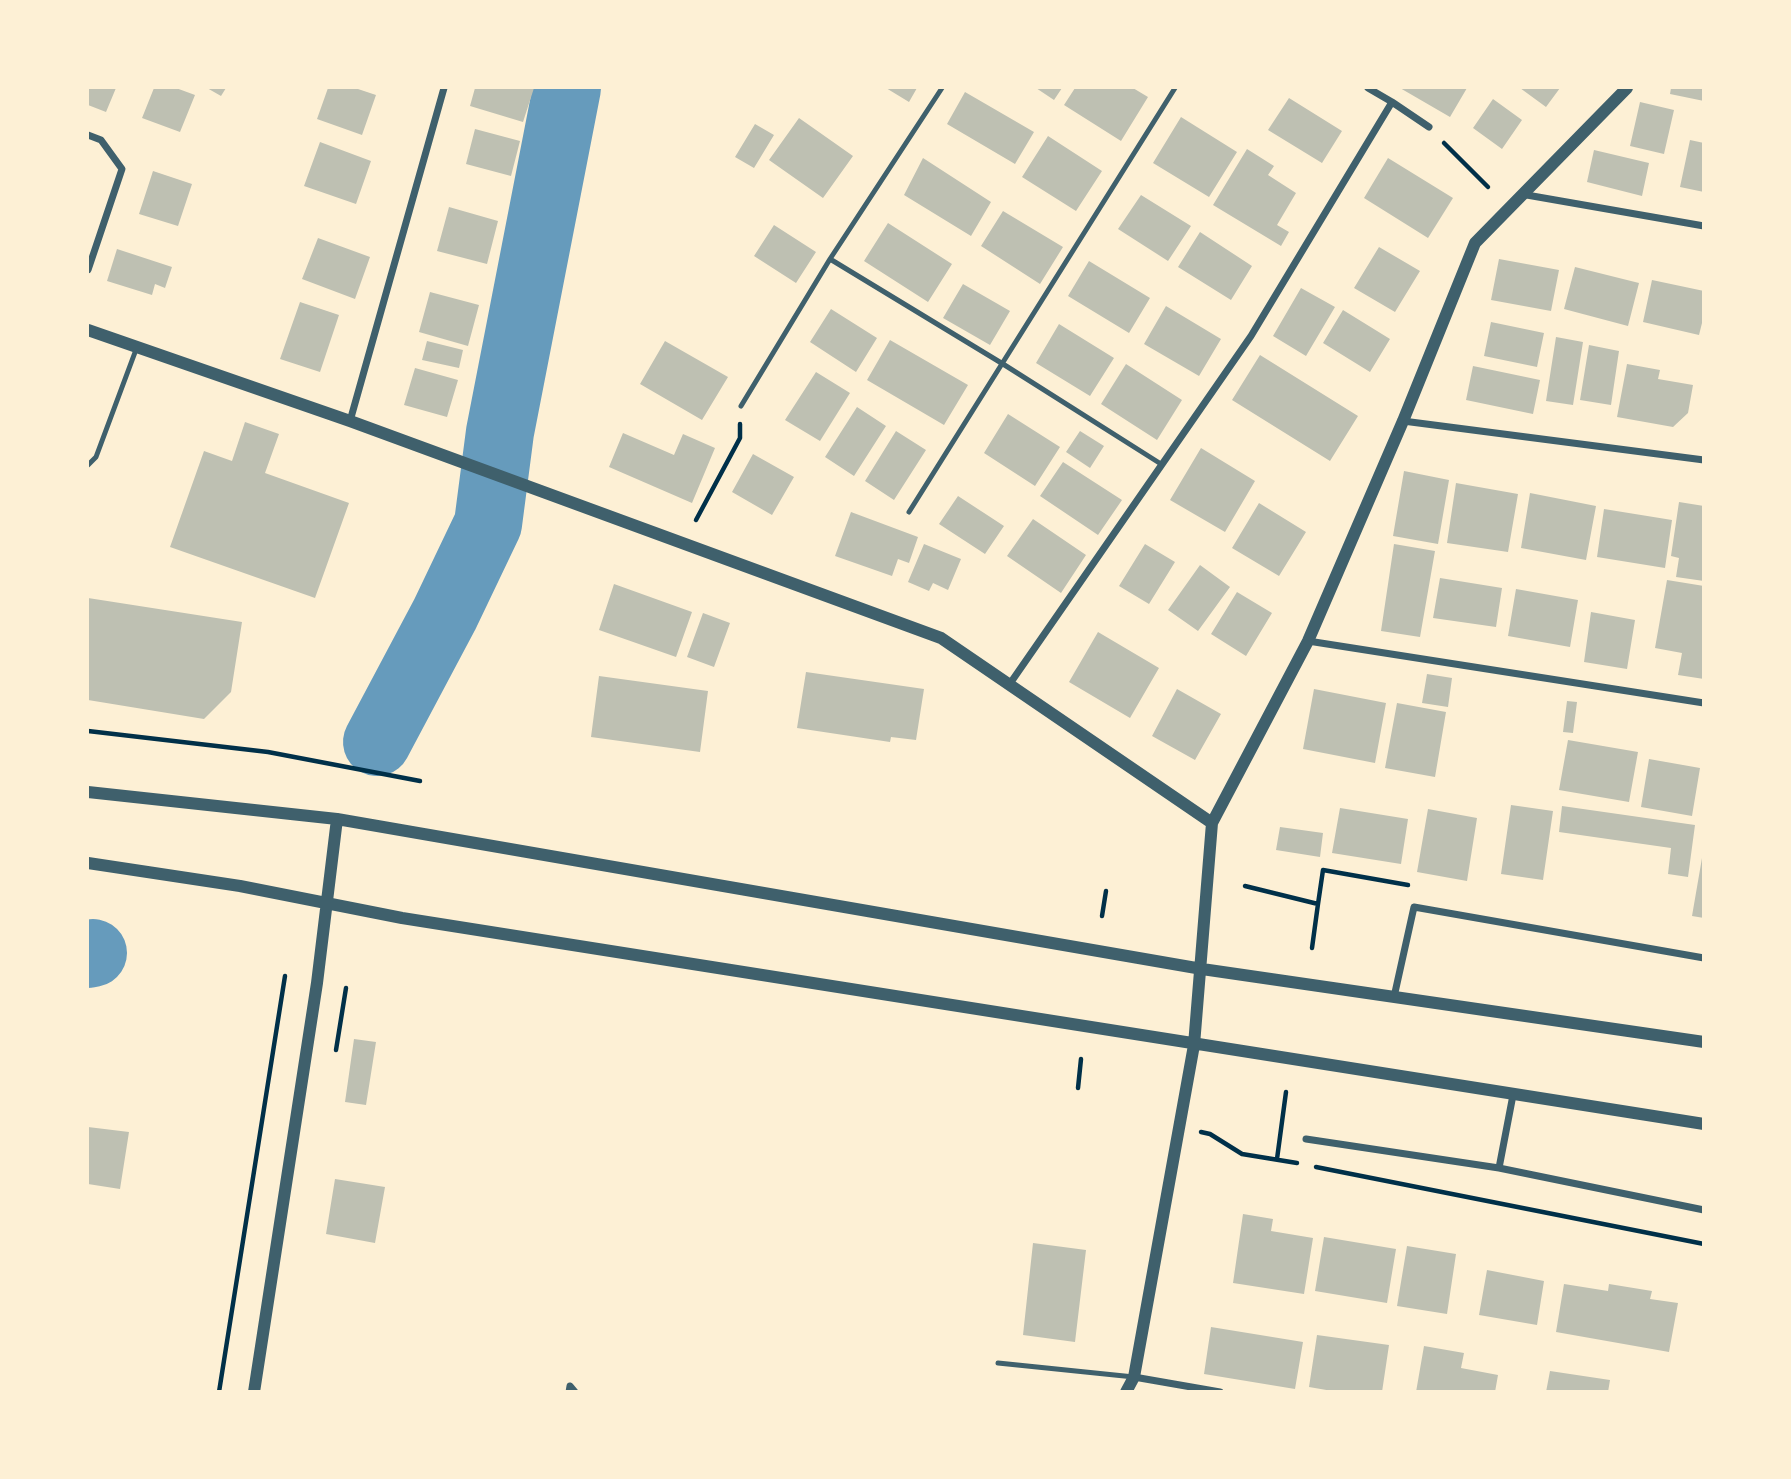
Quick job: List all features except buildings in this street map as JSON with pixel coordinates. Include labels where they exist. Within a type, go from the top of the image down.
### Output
[{"type":"street","points":[[350,421],[444,88]]},
{"type":"street","points":[[1368,88],[1429,127]]},
{"type":"street","points":[[1126,1391],[1134,1377],[1194,1045],[1212,823],[1308,641],[1403,421],[1475,243],[1627,88]]},
{"type":"street","points":[[1009,685],[1251,336],[1392,103]]},
{"type":"street","points":[[88,135],[101,140],[122,169],[88,270]]},
{"type":"street","points":[[1521,194],[1703,226]]},
{"type":"street","points":[[88,330],[350,421],[941,638],[1212,823]]},
{"type":"street","points":[[1403,421],[1703,460]]},
{"type":"street","points":[[1308,641],[1703,703]]},
{"type":"street","points":[[88,792],[337,819],[1202,969],[1703,1042]]},
{"type":"street","points":[[254,1391],[317,983],[337,819]]},
{"type":"street","points":[[88,863],[240,886],[327,905],[1703,1124]]},
{"type":"street","points":[[1394,997],[1413,907],[1703,958]]},
{"type":"street","points":[[1499,1168],[1513,1095]]},
{"type":"street","points":[[1306,1139],[1499,1168],[1703,1210]]},
{"type":"street","points":[[1134,1377],[1220,1391]]},
{"type":"street","points":[[569,1391],[570,1386],[575,1391]]},
{"type":"lane","points":[[741,406],[830,259],[942,88]]},
{"type":"lane","points":[[909,512],[1175,88]]},
{"type":"lane","points":[[830,259],[1161,464]]},
{"type":"lane","points":[[88,465],[96,457],[137,347]]},
{"type":"lane","points":[[998,1363],[1134,1377]]},
{"type":"path","points":[[1429,127],[1488,187]]},
{"type":"path","points":[[683,544],[740,438],[741,406]]},
{"type":"path","points":[[88,731],[268,752],[420,781]]},
{"type":"path","points":[[1102,916],[1106,891]]},
{"type":"path","points":[[1312,948],[1318,904]]},
{"type":"path","points":[[219,1391],[285,976]]},
{"type":"path","points":[[1078,1088],[1081,1059]]},
{"type":"path","points":[[1277,1159],[1286,1092]]},
{"type":"path","points":[[1200,1132],[1210,1134],[1242,1154],[1703,1244]]},
{"type":"waterway","points":[[377,742],[445,614],[488,524],[500,432],[567,88]]},
{"type":"waterway","points":[[88,954],[93,953]]}]
